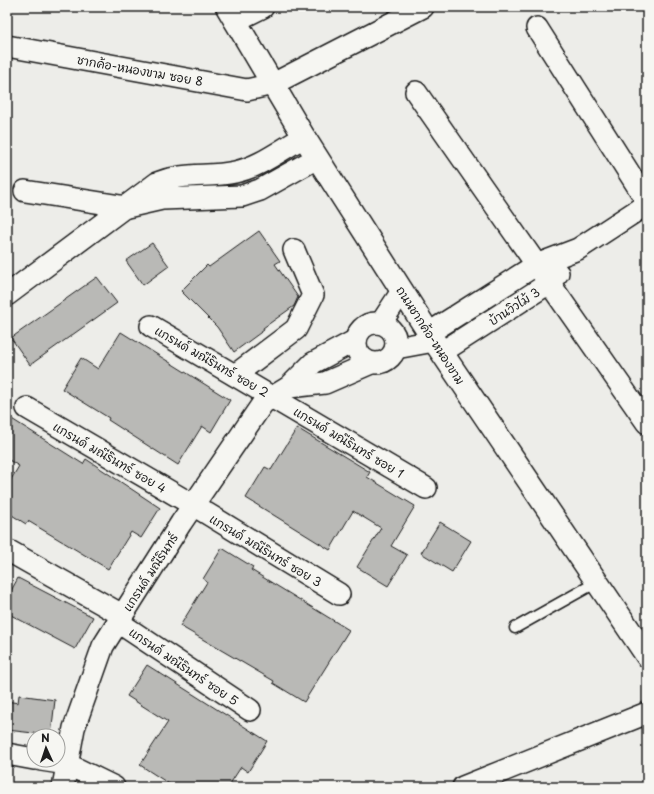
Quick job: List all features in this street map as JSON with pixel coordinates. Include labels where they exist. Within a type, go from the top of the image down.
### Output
[{"type":"street","points":[[231,14],[263,7]]},
{"type":"street","name":"ชากค้อ-หนองขาม ซอย 8","points":[[7,46],[247,90],[273,84],[423,7]]},
{"type":"street","name":"ถนนชากค้อ-หนองขาม","points":[[231,14],[317,158],[435,342],[647,656]]},
{"type":"street","points":[[537,28],[647,202]]},
{"type":"street","points":[[416,92],[647,423]]},
{"type":"street","points":[[7,295],[127,207],[157,183],[172,177],[235,172],[253,166],[304,137]]},
{"type":"street","points":[[25,191],[127,207],[162,199],[242,196],[260,190],[317,158]]},
{"type":"street","name":"บ้านวิวไม้ 3","points":[[435,342],[549,283],[578,250],[647,202]]},
{"type":"street","points":[[235,375],[296,329],[313,295],[294,250]]},
{"type":"street","name":"บ้านวิวไม้ 3","points":[[435,342],[536,265],[578,250]]},
{"type":"street","points":[[381,323],[402,291]]},
{"type":"street","points":[[281,392],[325,383],[371,363],[382,362],[391,357],[396,348],[396,337],[390,328],[381,323],[370,323],[361,329],[356,340],[356,349],[362,358],[371,363]]},
{"type":"street","name":"แกรนด์ มณีรินทร์ ซอย 2","points":[[151,326],[235,375],[281,392]]},
{"type":"street","name":"แกรนด์ มณีรินทร์","points":[[63,787],[74,728],[103,646],[193,506],[263,403],[281,392],[313,363],[356,340]]},
{"type":"street","points":[[396,348],[435,342]]},
{"type":"street","name":"แกรนด์ มณีรินทร์ ซอย 1","points":[[281,392],[426,488]]},
{"type":"street","name":"แกรนด์ มณีรินทร์ ซอย 4","points":[[27,408],[193,506]]},
{"type":"street","name":"แกรนด์ มณีรินทร์ ซอย 3","points":[[193,506],[339,594]]},
{"type":"street","name":"แกรนด์ มณีรินทร์ ซอย 5","points":[[9,550],[120,619],[250,710]]},
{"type":"street","points":[[463,787],[647,713]]},
{"type":"street","points":[[7,754],[26,758]]},
{"type":"street","points":[[67,764],[114,787]]},
{"type":"lane","points":[[515,628],[597,582]]},
{"type":"building","points":[[259,231],[280,261],[275,264],[298,297],[294,306],[263,328],[264,330],[234,352],[217,327],[181,291],[207,265],[209,267]]},
{"type":"building","points":[[152,243],[169,266],[143,285],[126,261]]},
{"type":"building","points":[[97,277],[117,303],[30,365],[11,338]]},
{"type":"building","points":[[121,332],[230,400],[211,432],[202,426],[178,465],[108,420],[109,418],[62,389],[81,358],[98,369]]},
{"type":"building","points":[[7,416],[83,464],[86,459],[160,508],[141,538],[131,532],[108,569],[28,521],[26,524],[7,512],[7,486],[19,466],[7,459]]},
{"type":"building","points":[[297,428],[370,472],[367,477],[415,506],[391,546],[407,555],[388,586],[357,567],[381,528],[353,511],[330,550],[246,498],[265,467],[271,470]]},
{"type":"building","points":[[440,522],[471,541],[452,572],[421,553]]},
{"type":"building","points":[[222,548],[253,567],[251,570],[349,630],[304,702],[273,683],[274,681],[180,626],[207,582],[203,579]]},
{"type":"building","points":[[18,578],[93,617],[75,649],[7,613],[7,598]]},
{"type":"building","points":[[147,665],[267,741],[248,772],[241,767],[228,787],[174,787],[140,765],[168,722],[127,696]]},
{"type":"building","points":[[19,695],[55,700],[52,728],[26,728],[26,732],[7,730],[7,701],[18,703]]}]
